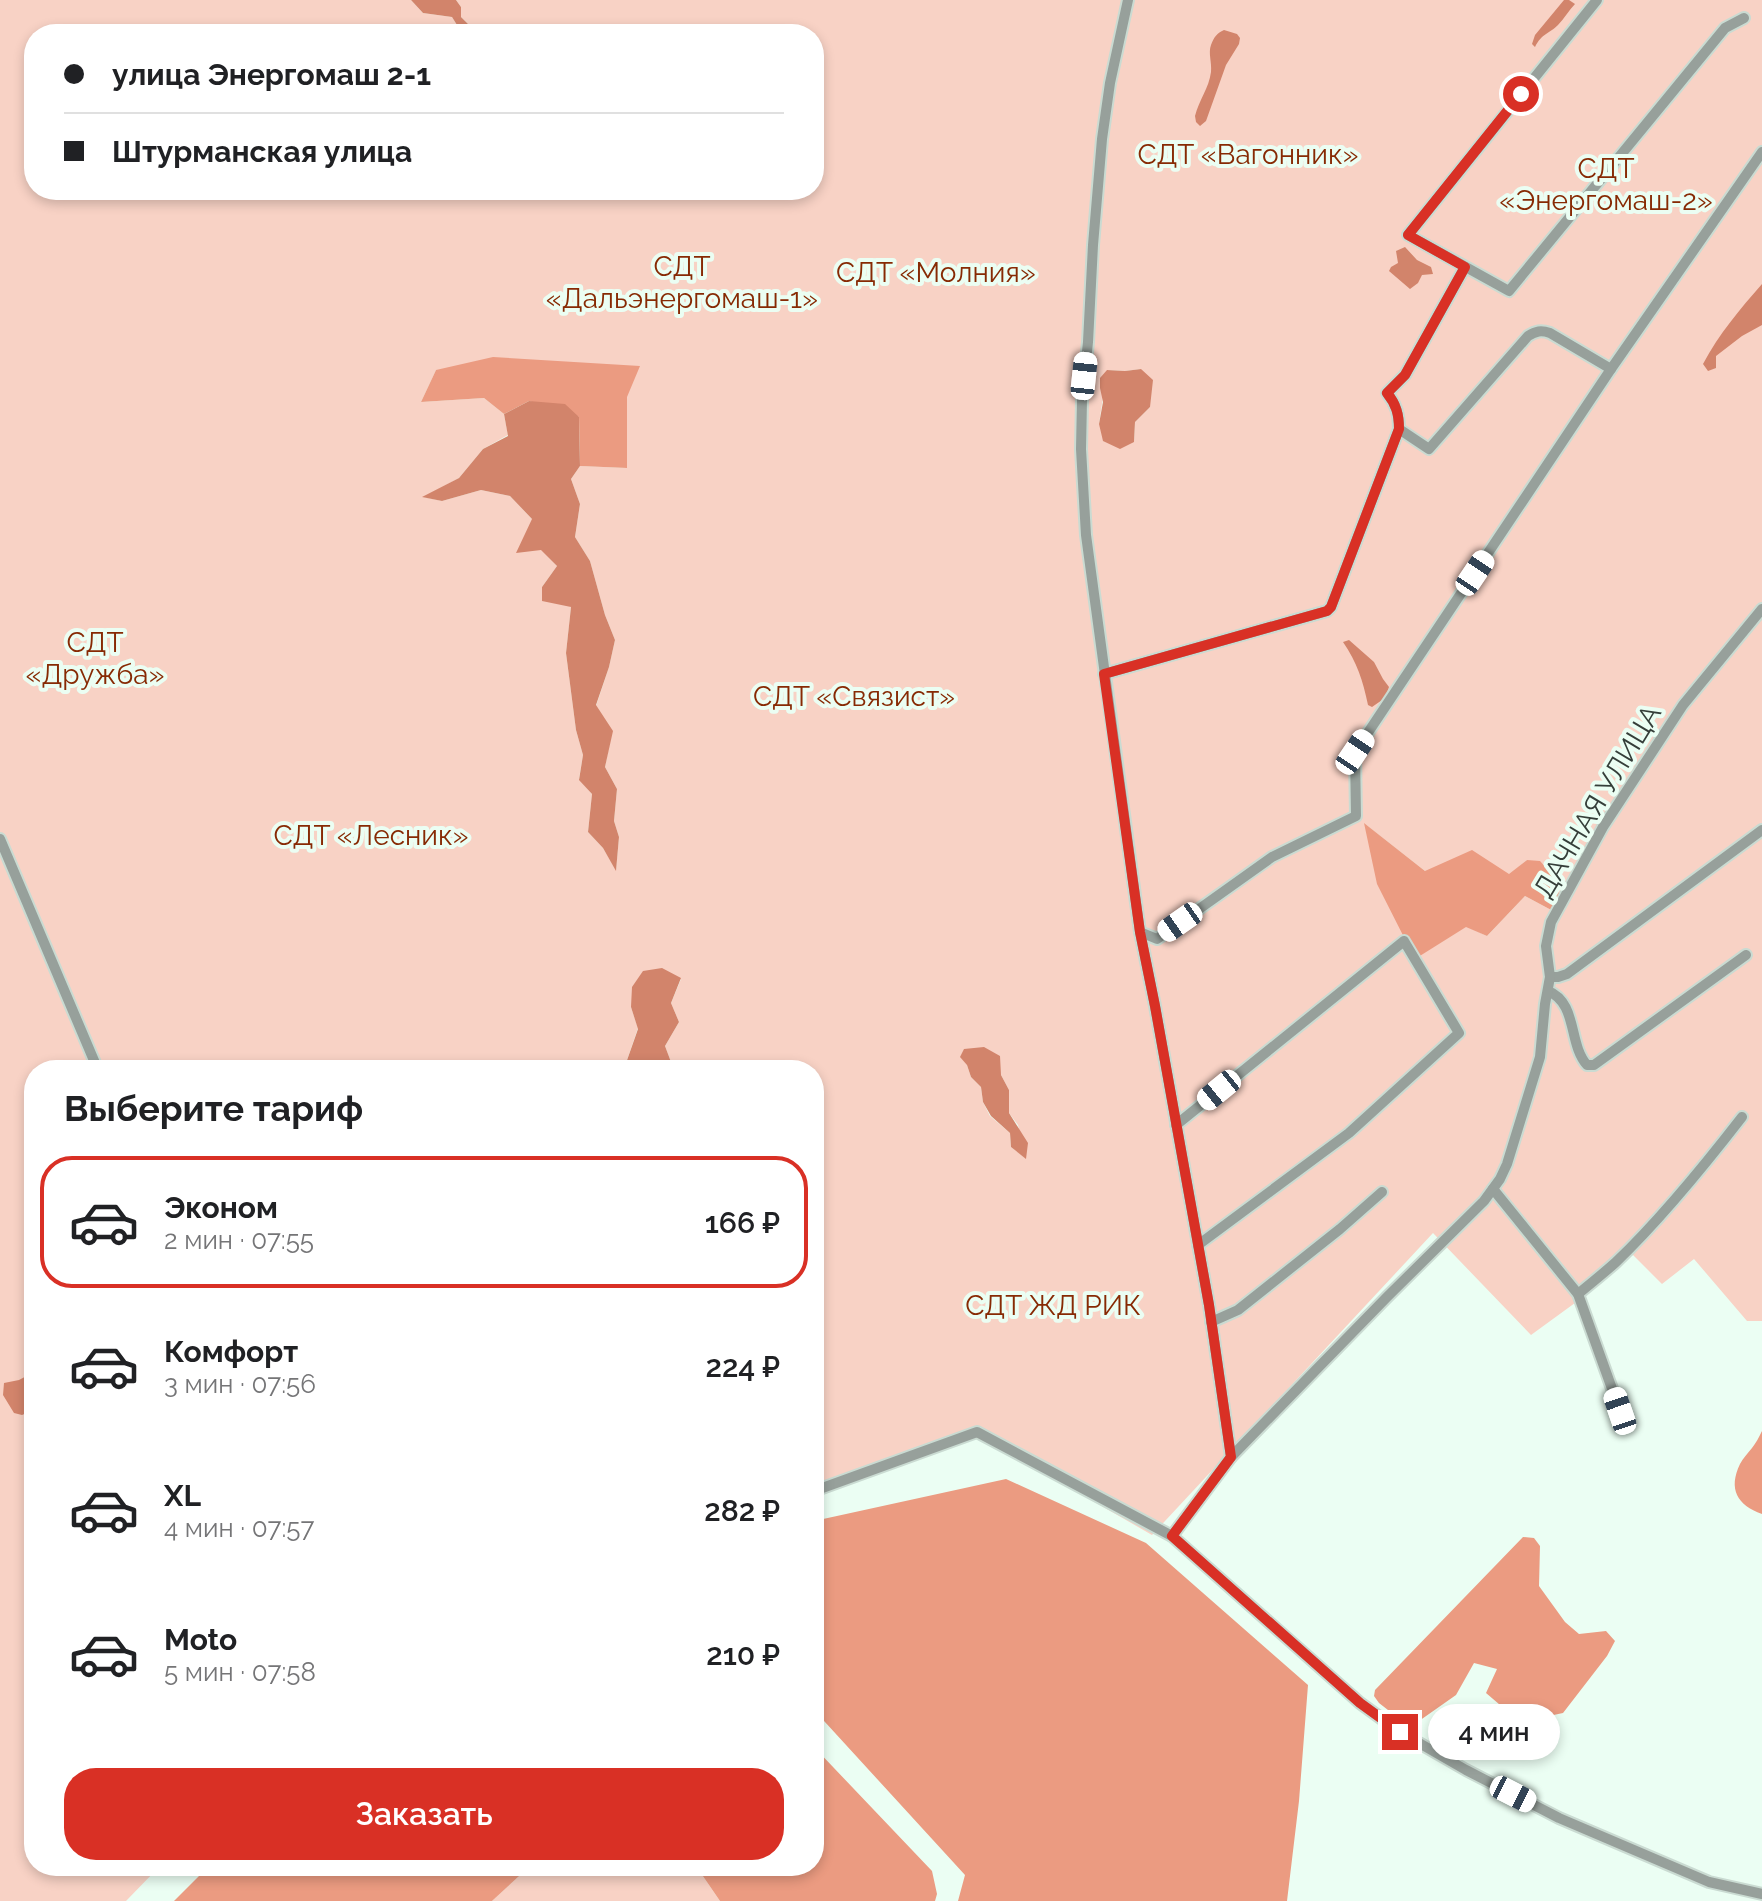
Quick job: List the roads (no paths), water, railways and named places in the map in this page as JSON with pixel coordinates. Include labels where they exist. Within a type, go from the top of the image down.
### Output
[{"type":"street","points":[[1128,0],[1110,83],[1093,245],[1082,400],[1081,449],[1086,535],[1140,932],[1198,1245],[1231,1457]]},
{"type":"street","points":[[1597,0],[1408,235],[1509,291],[1725,28],[1744,18]]},
{"type":"street","points":[[1140,932],[1157,939],[1272,857],[1356,816],[1355,752],[1611,369],[1762,152]]},
{"type":"street","points":[[1104,674],[1329,610],[1399,429],[1396,407],[1387,393],[1405,375],[1465,267]]},
{"type":"street","points":[[1399,429],[1429,449],[1534,332],[1542,330],[1550,333],[1611,369]]},
{"type":"street","name":"ДАЧНАЯ УЛИЦА","points":[[1172,1536],[1231,1457],[1493,1189],[1507,1164],[1540,1057],[1550,977],[1546,946],[1549,929],[1603,827],[1683,705],[1762,609]]},
{"type":"street","points":[[1550,977],[1567,974],[1762,830]]},
{"type":"street","points":[[0,839],[94,1060]]},
{"type":"street","points":[[1176,1125],[1404,941],[1459,1033],[1349,1133],[1198,1245]]},
{"type":"street","points":[[1548,991],[1560,997],[1565,1005],[1581,1057],[1587,1065],[1594,1065],[1746,955]]},
{"type":"street","points":[[1578,1294],[1616,1262],[1651,1225],[1742,1117]]},
{"type":"street","points":[[1493,1189],[1578,1294],[1620,1411]]},
{"type":"street","points":[[1211,1322],[1238,1310],[1382,1192]]},
{"type":"street","points":[[824,1487],[977,1432],[1172,1536],[1360,1703],[1400,1732],[1559,1818],[1709,1882],[1762,1894]]},
{"type":"park label","name":"СДТ «Вагонник»","points":[[1248,154]]},
{"type":"park label","name":"СДТ «Энергомаш-2»","points":[[1606,184]]},
{"type":"park label","name":"СДТ «Молния»","points":[[936,272]]},
{"type":"park label","name":"СДТ «Дальэнергомаш-1»","points":[[682,282]]},
{"type":"park label","name":"СДТ «Дружба»","points":[[95,658]]},
{"type":"park label","name":"СДТ «Связист»","points":[[854,696]]},
{"type":"park label","name":"СДТ «Лесник»","points":[[371,835]]},
{"type":"park label","name":"СДТ ЖД РИК","points":[[1053,1305]]}]
